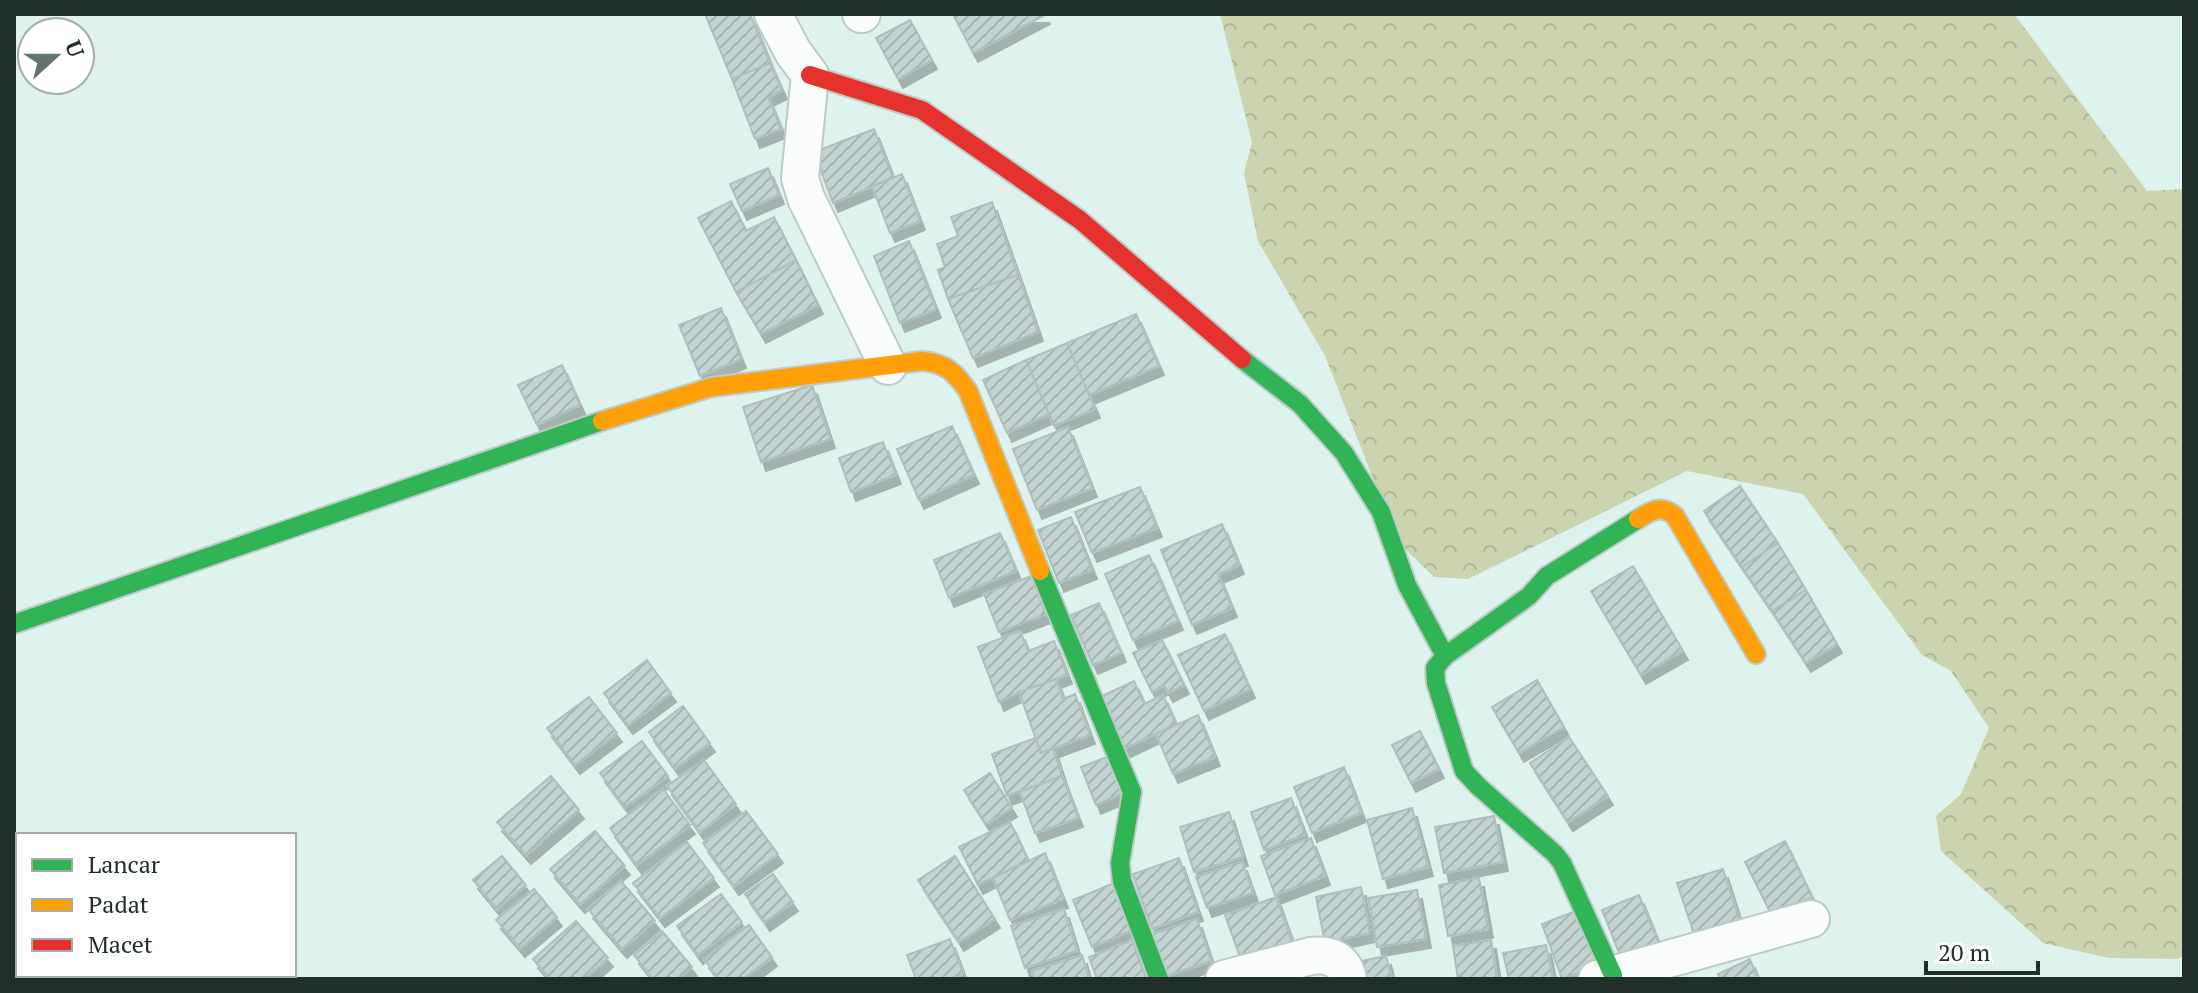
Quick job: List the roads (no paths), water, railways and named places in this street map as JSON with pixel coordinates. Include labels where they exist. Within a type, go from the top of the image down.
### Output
[{"type":"street","points":[[773,14],[793,52],[810,75],[922,110],[1080,220],[1246,363],[1300,404],[1344,453],[1381,512],[1407,585],[1445,656]]},
{"type":"street","points":[[810,75],[800,178],[806,198],[888,366]]},
{"type":"street","points":[[14,624],[589,425],[712,387],[922,361],[940,362],[955,371],[968,391],[1132,792],[1120,863],[1122,881],[1159,979]]},
{"type":"street","points":[[1756,654],[1675,516],[1669,510],[1660,508],[1652,510],[1547,576],[1529,596],[1445,656],[1435,668],[1436,683],[1464,771],[1562,863],[1605,977],[1811,919]]},
{"type":"street","points":[[1224,979],[1323,955],[1338,959],[1348,979]]}]
